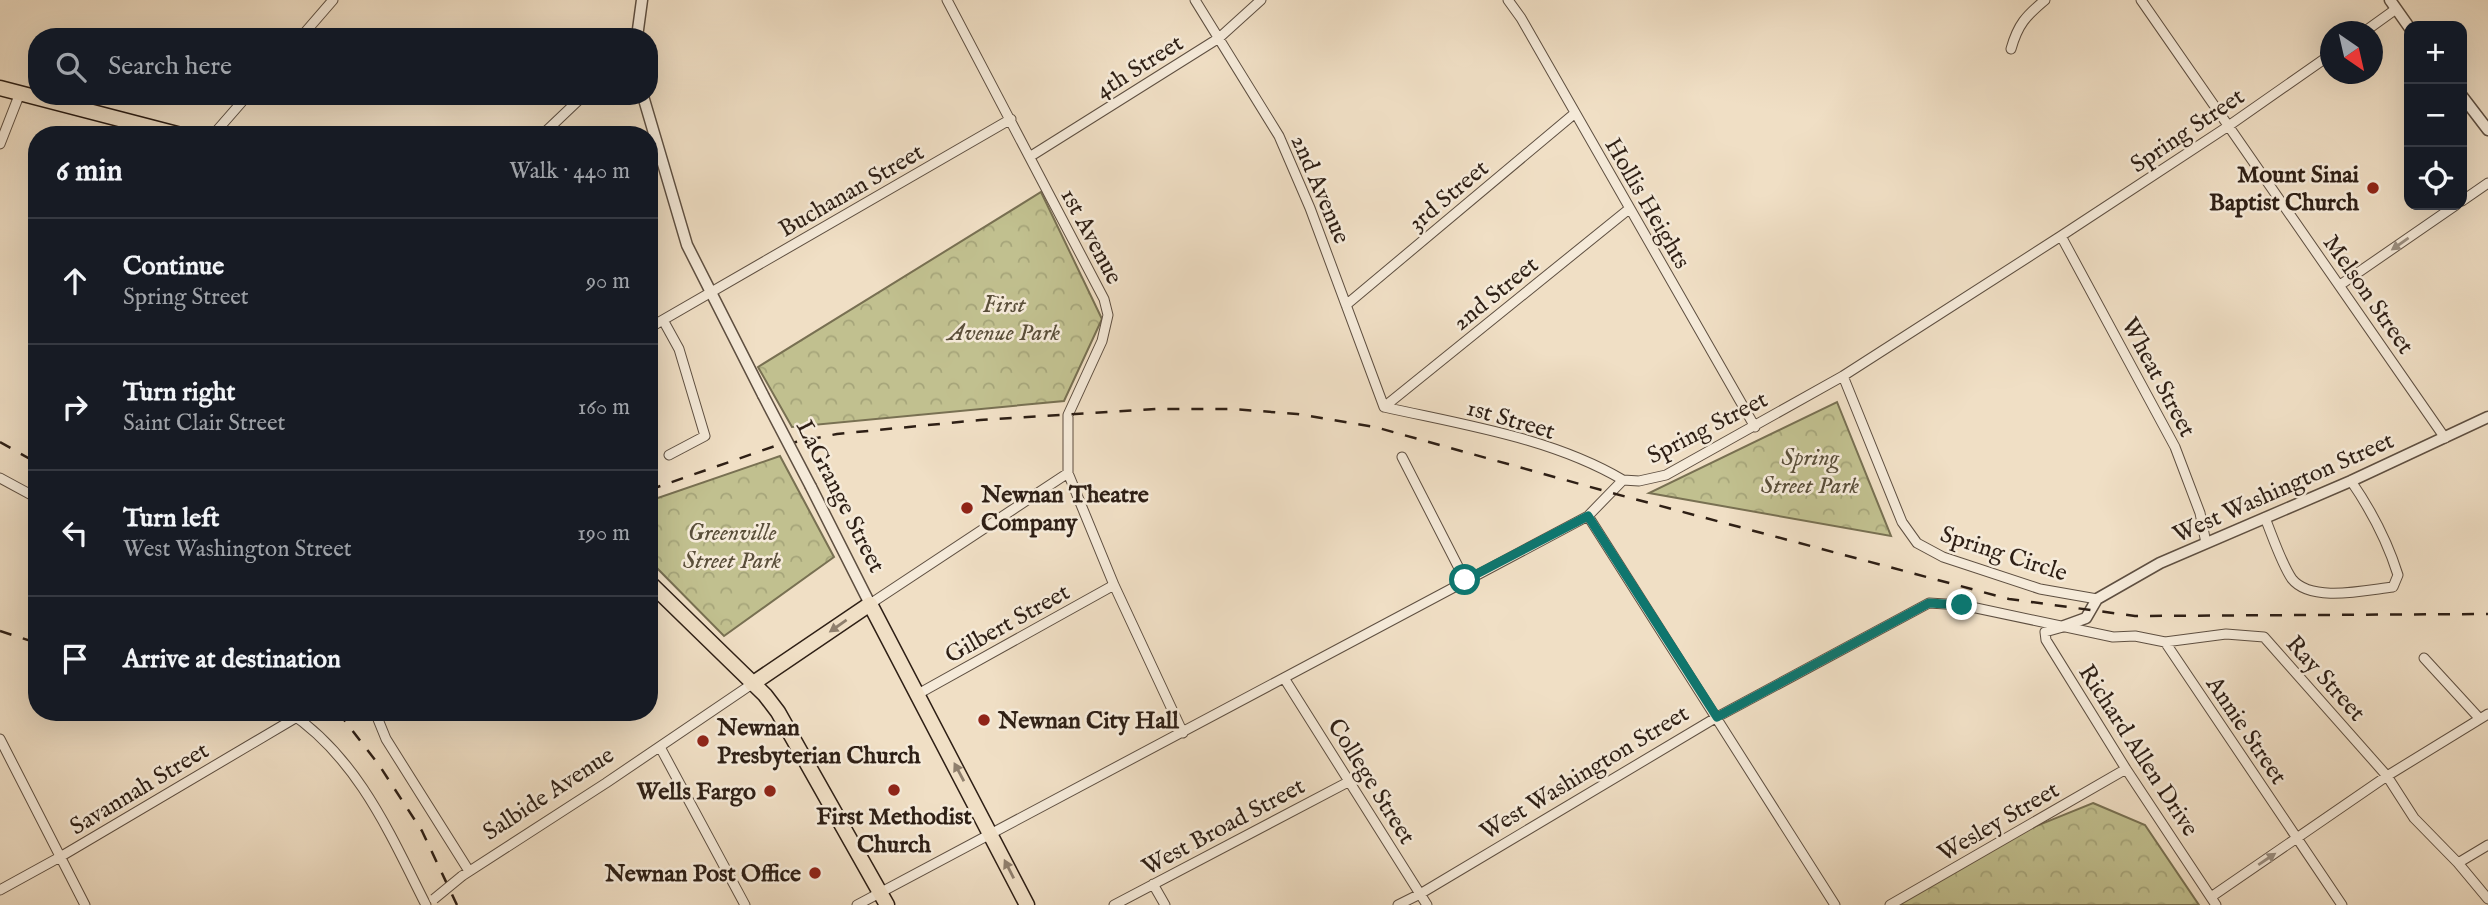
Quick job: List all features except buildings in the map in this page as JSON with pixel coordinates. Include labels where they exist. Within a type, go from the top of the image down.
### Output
[{"type":"main road","points":[[0,88],[28,95]]},
{"type":"main road","points":[[66,105],[146,126]]},
{"type":"main road","points":[[658,591],[778,712]]},
{"type":"main road","name":"Salbide Avenue","points":[[752,684],[870,604]]},
{"type":"main road","name":"LaGrange Street","points":[[870,604],[1027,905]]},
{"type":"main road","points":[[768,674],[771,695],[778,712],[884,899]]},
{"type":"street","points":[[309,28],[334,0]]},
{"type":"street","points":[[638,28],[642,0]]},
{"type":"street","name":"1st Avenue","points":[[947,0],[1104,299],[1108,315],[1102,341],[1068,415],[1069,473],[1114,585],[1183,733]]},
{"type":"street","name":"2nd Avenue","points":[[1195,0],[1279,136],[1310,208],[1384,407]]},
{"type":"street","name":"4th Street","points":[[1031,156],[1219,38],[1261,0]]},
{"type":"street","name":"Hollis Heights","points":[[1508,0],[1521,18],[1755,427]]},
{"type":"street","points":[[2011,48],[2017,30],[2026,16],[2045,0]]},
{"type":"street","name":"Melson Street","points":[[2141,0],[2445,438]]},
{"type":"street","points":[[2376,21],[2393,5],[2405,21]]},
{"type":"street","name":"Spring Street","points":[[857,905],[884,899],[990,833],[1588,516],[1623,481],[1639,481],[1666,475],[1755,427],[1843,376],[2061,236],[2320,62]]},
{"type":"street","points":[[0,144],[20,93]]},
{"type":"street","points":[[2467,103],[2488,130]]},
{"type":"street","points":[[221,126],[239,105]]},
{"type":"street","points":[[551,126],[574,105]]},
{"type":"street","name":"LaGrange Street","points":[[646,105],[652,126]]},
{"type":"street","name":"3rd Street","points":[[1346,305],[1574,114]]},
{"type":"street","name":"Buchanan Street","points":[[658,323],[1011,119]]},
{"type":"street","name":"LaGrange Street","points":[[658,146],[687,244],[870,604]]},
{"type":"street","points":[[2467,198],[2488,183]]},
{"type":"street","name":"2nd Street","points":[[1384,407],[1629,209]]},
{"type":"street","points":[[2340,285],[2449,210]]},
{"type":"street","name":"Wheat Street","points":[[2061,236],[2175,447],[2200,513],[2206,543]]},
{"type":"street","points":[[663,320],[679,349],[705,436],[669,456]]},
{"type":"street","name":"Spring Circle","points":[[1843,376],[1902,522],[1917,543],[1944,556],[2040,589],[2097,599]]},
{"type":"street","name":"1st Street","points":[[1384,407],[1517,438],[1593,463],[1623,481]]},
{"type":"street","name":"West Washington Street","points":[[1398,905],[1717,717],[1929,603],[1962,605],[2064,626],[2086,618],[2097,599],[2160,563],[2351,481],[2488,418]]},
{"type":"street","points":[[1402,457],[1465,580]]},
{"type":"street","points":[[870,604],[1069,473]]},
{"type":"street","points":[[0,478],[28,493]]},
{"type":"street","points":[[2265,518],[2292,578],[2301,586],[2320,593],[2393,587],[2398,575],[2390,549],[2370,508],[2351,481]]},
{"type":"street","points":[[1588,516],[1835,905]]},
{"type":"street","name":"Gilbert Street","points":[[918,694],[1114,585]]},
{"type":"street","name":"Ray Street","points":[[2064,626],[2113,637],[2135,636],[2165,642],[2226,634],[2264,637],[2387,776],[2414,818],[2458,863],[2488,899]]},
{"type":"street","name":"Richard Allen Drive","points":[[2064,626],[2045,632],[2046,640],[2126,769],[2213,901]]},
{"type":"street","name":"Annie Street","points":[[2165,642],[2342,905]]},
{"type":"street","points":[[2213,901],[2387,776],[2484,717],[2424,658]]},
{"type":"street","name":"College Street","points":[[1284,678],[1427,905]]},
{"type":"street","name":"Salbide Avenue","points":[[429,903],[466,873],[752,684]]},
{"type":"street","name":"Savannah Street","points":[[0,890],[60,858],[283,721]]},
{"type":"street","points":[[300,721],[330,747],[367,792],[429,903]]},
{"type":"street","points":[[379,721],[386,739],[466,873]]},
{"type":"street","points":[[0,739],[85,905]]},
{"type":"street","points":[[660,747],[745,905]]},
{"type":"street","name":"Wesley Street","points":[[1890,905],[2126,769]]},
{"type":"street","name":"West Broad Street","points":[[1114,905],[1350,781]]},
{"type":"street","points":[[2458,863],[2488,845]]},
{"type":"street","points":[[1153,884],[1165,905]]},
{"type":"green space","name":"First Avenue Park","points":[[1041,192],[1102,319],[1064,401],[792,427],[758,367]]},
{"type":"green space","name":"Spring Street Park","points":[[1837,402],[1891,536],[1649,493]]},
{"type":"green space","name":"Greenville Street Park","points":[[780,456],[834,557],[724,636],[658,569],[658,498]]},
{"type":"green space","points":[[2093,803],[2145,825],[2199,905],[1887,905],[2029,829]]},
{"type":"railway","points":[[658,487],[775,446],[837,434],[980,420],[1157,409],[1233,409],[1297,414],[1375,427],[2009,599],[2135,616],[2488,614]]},
{"type":"railway","points":[[0,442],[28,458]]},
{"type":"railway","points":[[0,631],[28,640]]},
{"type":"railway","points":[[345,721],[379,765],[422,831],[457,905]]},
{"type":"place","name":"Mount Sinai Baptist Church","points":[[2373,188]]},
{"type":"place","name":"Newnan Theatre Company","points":[[967,508]]},
{"type":"place","name":"Newnan City Hall","points":[[984,720]]},
{"type":"place","name":"Newnan Presbyterian Church","points":[[703,741]]},
{"type":"place","name":"First Methodist Church","points":[[894,790]]},
{"type":"place","name":"Wells Fargo","points":[[770,791]]},
{"type":"place","name":"Newnan Post Office","points":[[815,873]]},
{"type":"route","points":[[1465,580],[1588,516],[1717,717],[1929,603],[1962,605]]}]
